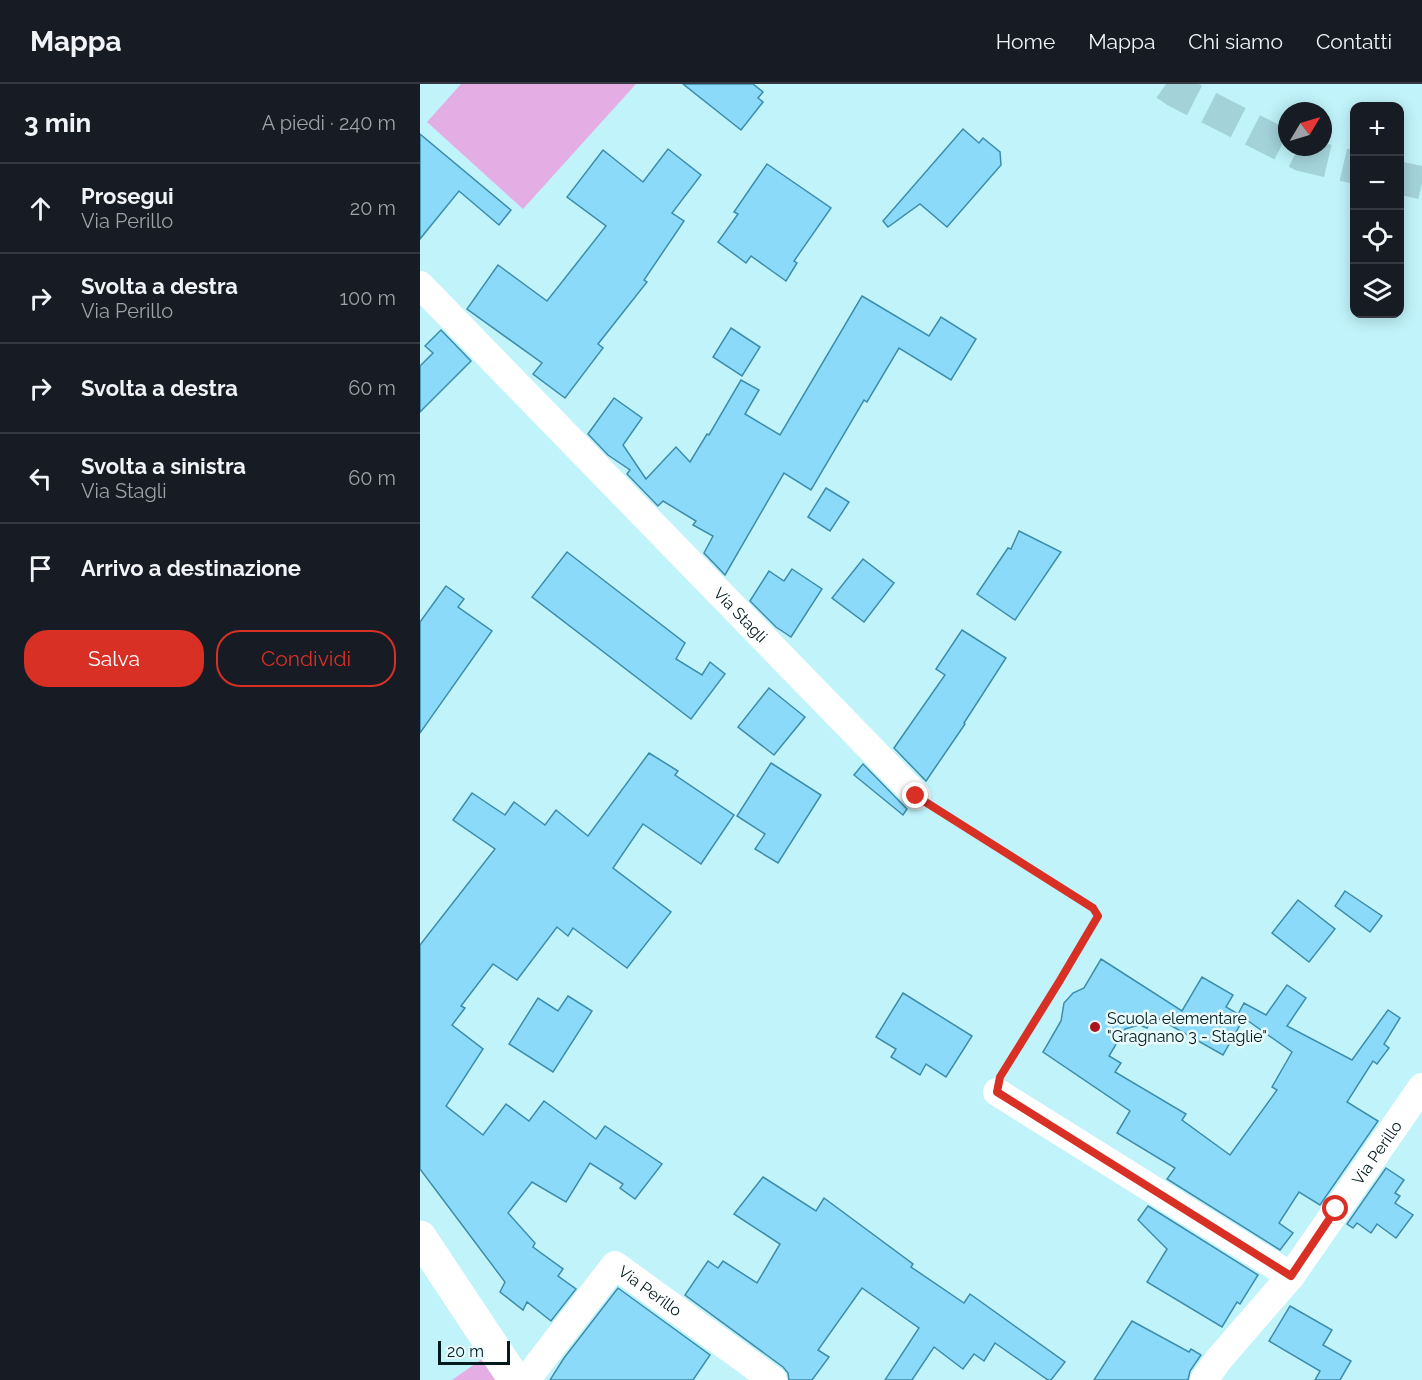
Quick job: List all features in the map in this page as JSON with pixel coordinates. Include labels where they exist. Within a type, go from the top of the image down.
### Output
[{"type":"street","name":"Via Stagli","points":[[420,285],[916,796]]},
{"type":"street","name":"Via Perillo","points":[[1204,1380],[1219,1359],[1291,1276],[1422,1087]]},
{"type":"street","points":[[997,1092],[1291,1276]]},
{"type":"street","points":[[420,1237],[515,1380]]},
{"type":"street","name":"Via Perillo","points":[[526,1380],[615,1265],[773,1380]]},
{"type":"path","points":[[916,796],[1093,908],[1098,916],[1000,1077],[997,1092]]},
{"type":"shaded area","points":[[461,84],[636,84],[523,209],[427,122]]},
{"type":"shaded area","points":[[482,1359],[497,1380],[452,1380]]},
{"type":"building","points":[[683,84],[753,84],[763,92],[758,98],[763,102],[741,130]]},
{"type":"building","points":[[963,129],[979,143],[983,138],[1000,152],[1001,165],[947,227],[920,204],[888,227],[883,221]]},
{"type":"building","points":[[420,134],[511,210],[499,225],[459,191],[420,239]]},
{"type":"building","points":[[668,149],[701,175],[672,213],[684,221],[644,280],[647,282],[598,344],[603,348],[565,398],[533,374],[542,363],[467,309],[498,265],[547,301],[606,226],[567,197],[603,150],[643,182]]},
{"type":"building","points":[[767,164],[831,208],[794,261],[797,263],[786,281],[751,256],[746,263],[718,242],[738,214],[734,212]]},
{"type":"building","points":[[862,296],[929,336],[941,317],[976,339],[951,380],[899,348],[867,402],[864,400],[811,490],[784,473],[725,575],[704,553],[713,536],[693,525],[696,521],[663,501],[658,506],[627,474],[630,470],[608,455],[588,434],[614,398],[642,418],[623,445],[646,479],[676,447],[690,462],[707,434],[709,435],[741,380],[759,390],[745,414],[780,435]]},
{"type":"building","points":[[731,328],[760,347],[742,376],[713,357]]},
{"type":"building","points":[[441,330],[471,361],[420,412],[420,366],[433,353],[425,346]]},
{"type":"building","points":[[826,488],[849,502],[830,531],[808,517]]},
{"type":"building","points":[[1019,531],[1061,552],[1015,620],[977,594],[1008,548],[1011,549]]},
{"type":"building","points":[[567,552],[685,643],[676,659],[702,675],[710,662],[725,674],[691,719],[532,597]]},
{"type":"building","points":[[863,559],[894,583],[864,622],[832,598]]},
{"type":"building","points":[[792,569],[822,589],[791,637],[776,627],[750,601],[769,571],[784,581]]},
{"type":"building","points":[[446,586],[464,599],[458,607],[492,631],[420,733],[420,622]]},
{"type":"building","points":[[962,630],[1006,658],[926,781],[894,748],[945,675],[936,669]]},
{"type":"building","points":[[769,688],[805,717],[774,755],[738,727]]},
{"type":"building","points":[[649,753],[678,771],[675,775],[734,815],[701,864],[643,824],[613,868],[671,912],[627,968],[573,928],[568,936],[557,927],[517,980],[493,964],[461,1006],[465,1008],[452,1025],[483,1049],[446,1106],[483,1135],[506,1104],[529,1121],[544,1101],[596,1139],[605,1126],[662,1164],[635,1199],[620,1188],[623,1184],[590,1163],[566,1202],[532,1182],[508,1213],[535,1243],[533,1247],[563,1269],[558,1276],[576,1289],[551,1321],[527,1302],[523,1310],[500,1292],[505,1282],[420,1169],[420,945],[495,849],[453,820],[472,793],[505,815],[514,802],[545,825],[556,810],[588,836]]},
{"type":"building","points":[[771,763],[821,795],[778,863],[755,849],[765,834],[737,816]]},
{"type":"building","points":[[863,764],[907,809],[903,815],[854,775]]},
{"type":"building","points":[[1345,891],[1382,916],[1370,932],[1335,906]]},
{"type":"building","points":[[1298,900],[1335,929],[1309,962],[1272,933]]},
{"type":"building","points":[[1101,959],[1182,1011],[1202,977],[1233,995],[1226,1007],[1238,1014],[1244,1003],[1266,1015],[1287,985],[1306,998],[1287,1026],[1352,1060],[1388,1010],[1400,1018],[1384,1044],[1389,1048],[1377,1064],[1373,1061],[1347,1102],[1378,1121],[1320,1205],[1299,1192],[1279,1223],[1293,1233],[1280,1250],[1167,1179],[1175,1168],[1117,1133],[1130,1111],[1043,1052],[1061,1021],[1064,1003],[1073,993],[1084,988]],"holes":[[[1154,1016],[1223,1055],[1244,1018],[1292,1052],[1272,1087],[1277,1090],[1230,1155],[1182,1120],[1186,1114],[1115,1072],[1121,1063],[1109,1056],[1125,1029],[1139,1025],[1147,1028]]]},
{"type":"building","points":[[903,993],[972,1036],[946,1077],[926,1064],[920,1075],[891,1057],[896,1049],[876,1037]]},
{"type":"building","points":[[568,996],[592,1011],[553,1072],[509,1044],[538,998],[558,1011]]},
{"type":"building","points":[[1386,1168],[1404,1180],[1395,1193],[1400,1196],[1395,1203],[1413,1215],[1396,1238],[1377,1224],[1371,1233],[1357,1223],[1353,1228],[1347,1224]]},
{"type":"building","points":[[763,1177],[816,1211],[824,1198],[913,1264],[911,1267],[964,1303],[970,1294],[1065,1362],[1051,1380],[1048,1380],[995,1343],[984,1361],[974,1354],[963,1369],[934,1347],[912,1380],[885,1380],[919,1328],[862,1288],[818,1350],[829,1357],[812,1380],[789,1380],[788,1373],[783,1367],[685,1295],[708,1261],[718,1268],[723,1261],[757,1283],[780,1244],[734,1214]]},
{"type":"building","points":[[1148,1206],[1258,1275],[1240,1304],[1237,1302],[1222,1327],[1147,1282],[1167,1249],[1138,1220]]},
{"type":"building","points":[[618,1288],[710,1355],[693,1380],[550,1380],[564,1358]]},
{"type":"building","points":[[1290,1306],[1332,1330],[1323,1345],[1351,1361],[1340,1380],[1315,1380],[1320,1371],[1269,1341]]},
{"type":"building","points":[[1132,1321],[1189,1352],[1191,1349],[1201,1355],[1190,1371],[1188,1380],[1094,1380]]},
{"type":"tunnel","points":[[1166,84],[1302,155],[1350,166]]},
{"type":"tunnel","points":[[1404,179],[1422,183]]},
{"type":"place","name":"Scuola elementare \"Gragnano 3 - Staglie\"","points":[[1095,1027]]},
{"type":"route","points":[[916,796],[1093,908],[1098,916],[1000,1077],[997,1092],[1291,1276],[1336,1209]]}]
